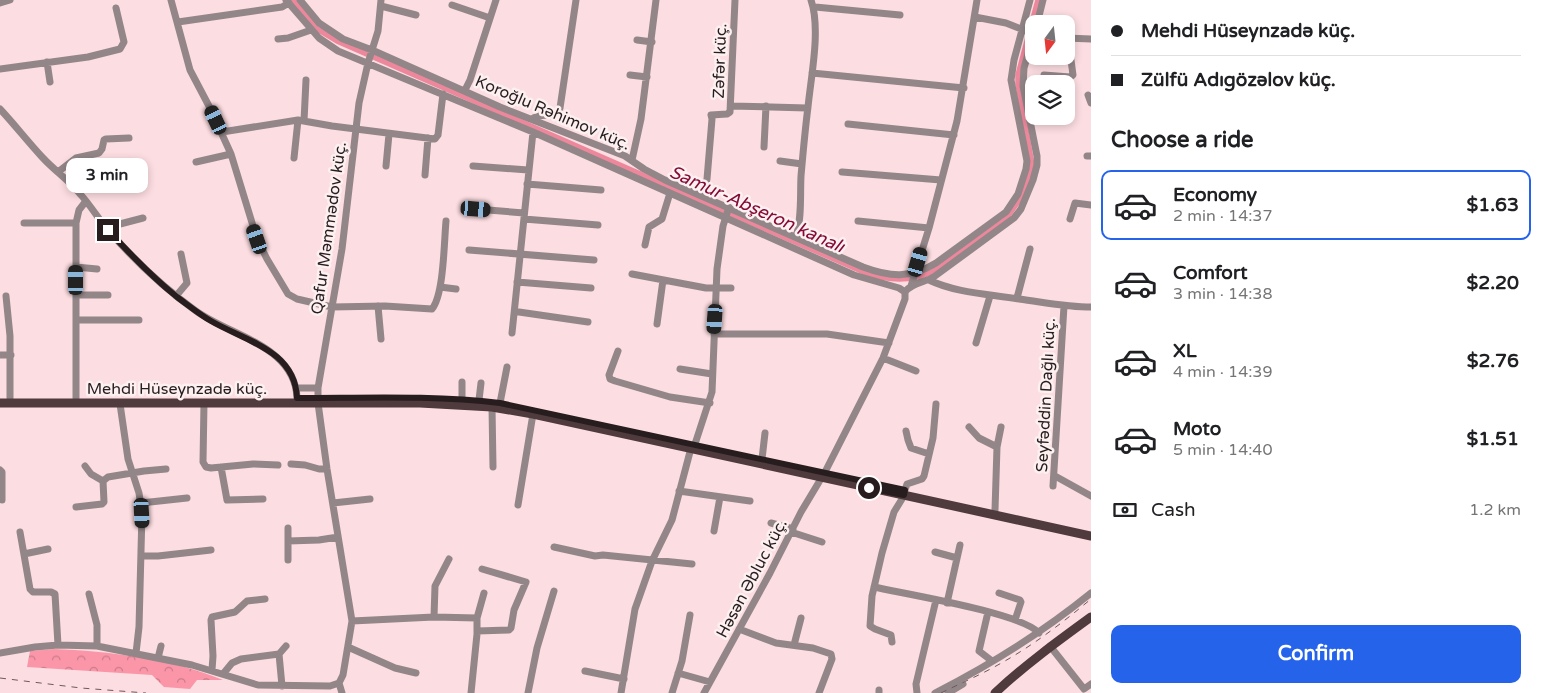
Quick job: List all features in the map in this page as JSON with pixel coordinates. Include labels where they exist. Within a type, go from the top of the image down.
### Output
[{"type":"main road","name":"Mehdi Hüseynzadə küç.","points":[[0,398],[297,398],[496,405],[693,446],[1091,536]]},
{"type":"main road","name":"Mehdi Hüseynzadə küç.","points":[[0,403],[120,404],[318,400],[479,400],[533,414],[762,459],[824,475]]},
{"type":"main road","name":"Mehdi Hüseynzadə küç.","points":[[904,493],[1091,530]]},
{"type":"main road","points":[[995,693],[1050,646],[1091,617]]},
{"type":"street","points":[[0,3],[10,0]]},
{"type":"street","points":[[171,0],[190,70],[222,132],[231,154],[257,239],[267,260],[288,294],[297,299],[332,307],[378,306],[432,309],[437,300],[440,287],[446,221]]},
{"type":"street","name":"Koroğlu Rəhimov küç.","points":[[300,0],[318,23],[343,38],[485,100],[632,160],[644,170],[872,270],[894,276],[914,273],[936,263],[1006,212],[1018,194],[1027,161],[1013,94],[1012,73],[1030,0]]},
{"type":"street","points":[[465,90],[496,0]]},
{"type":"street","points":[[532,119],[540,115],[553,115],[558,113],[560,108],[576,0]]},
{"type":"street","points":[[632,160],[639,130],[647,77],[656,0]]},
{"type":"street","name":"Zəfər küç.","points":[[703,196],[707,180],[711,115],[727,114],[730,112],[731,106],[735,0]]},
{"type":"street","points":[[796,237],[799,222],[802,164],[816,18],[811,0]]},
{"type":"street","points":[[911,286],[954,135],[964,88],[977,0]]},
{"type":"street","points":[[1039,15],[1043,0]]},
{"type":"street","points":[[178,22],[282,7],[288,2]]},
{"type":"street","name":"Koroğlu Rəhimov küç.","points":[[288,2],[312,30],[332,47],[533,132],[854,275],[899,288],[905,292]]},
{"type":"street","points":[[372,50],[378,31],[381,3],[416,16]]},
{"type":"street","points":[[452,5],[490,18]]},
{"type":"street","points":[[0,69],[88,57],[122,47],[124,42],[116,8]]},
{"type":"street","points":[[814,8],[900,15]]},
{"type":"street","points":[[975,17],[1006,23],[1025,31]]},
{"type":"street","points":[[278,40],[312,30]]},
{"type":"street","points":[[1075,38],[1091,39]]},
{"type":"street","points":[[637,40],[652,42]]},
{"type":"street","name":"Qafur Məmmədov küç.","points":[[339,683],[343,675],[352,621],[327,469],[318,388],[342,249],[359,103],[372,50]]},
{"type":"street","points":[[47,62],[50,82]]},
{"type":"street","points":[[905,292],[911,286],[929,280],[1009,224],[1026,200],[1037,165],[1023,86],[1025,65]]},
{"type":"street","points":[[812,73],[964,88]]},
{"type":"street","points":[[630,76],[647,77]]},
{"type":"street","points":[[294,158],[306,80]]},
{"type":"street","points":[[222,132],[301,121],[435,139],[438,135],[443,94]]},
{"type":"street","points":[[1088,95],[1091,103]]},
{"type":"street","points":[[731,106],[808,108]]},
{"type":"street","points":[[764,147],[766,106]]},
{"type":"street","points":[[0,109],[38,153],[86,201],[108,230],[139,263],[176,296],[211,321],[270,351],[289,371],[297,388],[297,398]]},
{"type":"street","points":[[848,124],[954,135]]},
{"type":"street","points":[[512,332],[533,132]]},
{"type":"street","points":[[386,166],[389,134]]},
{"type":"street","points":[[58,172],[76,158],[99,153],[106,139],[129,138]]},
{"type":"street","points":[[425,175],[428,138]]},
{"type":"street","points":[[196,162],[231,154]]},
{"type":"street","points":[[780,161],[802,164]]},
{"type":"street","points":[[473,166],[528,170]]},
{"type":"street","points":[[842,172],[941,180]]},
{"type":"street","points":[[527,184],[601,190]]},
{"type":"street","points":[[645,245],[649,227],[662,220],[670,193]]},
{"type":"street","points":[[76,398],[76,223],[79,210],[86,201]]},
{"type":"street","points":[[1070,219],[1075,203],[1091,205]]},
{"type":"street","points":[[621,693],[635,609],[652,561],[672,520],[693,446],[710,403],[717,269],[725,218],[729,208]]},
{"type":"street","points":[[476,209],[598,226]]},
{"type":"street","points":[[108,230],[120,224],[143,218]]},
{"type":"street","points":[[858,221],[929,228]]},
{"type":"street","points":[[24,222],[76,223]]},
{"type":"street","points":[[1016,298],[1030,249]]},
{"type":"street","points":[[469,250],[594,260]]},
{"type":"street","points":[[176,296],[187,281],[181,254]]},
{"type":"street","points":[[76,266],[97,269]]},
{"type":"street","points":[[632,274],[717,288],[731,288]]},
{"type":"street","points":[[657,324],[663,280]]},
{"type":"street","name":"Seyfəddin Dağlı küç.","points":[[929,280],[944,286],[990,296],[1064,306],[1091,307]]},
{"type":"street","points":[[517,282],[592,288]]},
{"type":"street","points":[[440,287],[456,289]]},
{"type":"street","name":"Həsən Əbluc küç.","points":[[704,693],[824,475],[883,358],[905,299],[905,292]]},
{"type":"street","points":[[76,294],[108,295]]},
{"type":"street","points":[[6,296],[11,355],[10,398]]},
{"type":"street","points":[[976,343],[990,296]]},
{"type":"street","points":[[378,306],[382,339]]},
{"type":"street","name":"Seyfəddin Dağlı küç.","points":[[1053,486],[1064,306]]},
{"type":"street","points":[[519,312],[588,322]]},
{"type":"street","points":[[76,320],[139,320]]},
{"type":"street","points":[[714,334],[826,334],[889,343]]},
{"type":"street","points":[[618,351],[609,375],[610,379],[615,382],[670,397],[710,403]]},
{"type":"street","points":[[0,356],[11,355]]},
{"type":"street","points":[[883,358],[916,372]]},
{"type":"street","points":[[493,467],[496,405],[507,367]]},
{"type":"street","points":[[680,369],[712,374]]},
{"type":"street","points":[[462,382],[462,399]]},
{"type":"street","points":[[479,400],[481,383]]},
{"type":"street","points":[[297,388],[318,388]]},
{"type":"street","points":[[204,403],[203,462],[206,467],[253,464],[278,465]]},
{"type":"street","points":[[120,404],[128,459],[141,503],[143,524],[140,627],[136,653]]},
{"type":"street","points":[[892,642],[891,634],[870,626],[870,607],[893,515],[910,483],[922,479],[934,432],[936,404]]},
{"type":"street","points":[[518,505],[533,414]]},
{"type":"street","points":[[969,427],[979,438],[997,447]]},
{"type":"street","points":[[995,510],[997,447],[1001,427]]},
{"type":"street","points":[[906,431],[911,448],[929,454]]},
{"type":"street","points":[[762,459],[765,433]]},
{"type":"street","points":[[291,464],[327,469]]},
{"type":"street","points":[[84,466],[91,474],[103,481]]},
{"type":"street","points":[[221,467],[227,500],[264,500]]},
{"type":"street","points":[[103,481],[108,477],[132,472],[166,469]]},
{"type":"street","points":[[0,470],[2,472],[2,500]]},
{"type":"street","points":[[1055,476],[1091,496]]},
{"type":"street","points":[[76,507],[102,504],[104,502],[103,481]]},
{"type":"street","points":[[679,491],[750,501]]},
{"type":"street","points":[[714,531],[720,497]]},
{"type":"street","points":[[141,503],[187,498]]},
{"type":"street","points":[[333,503],[370,499]]},
{"type":"street","points":[[771,523],[822,542]]},
{"type":"street","points":[[288,528],[288,560]]},
{"type":"street","points":[[20,532],[30,589],[33,592],[51,592],[55,594],[58,645]]},
{"type":"street","points":[[288,541],[338,537]]},
{"type":"street","points":[[947,603],[960,545]]},
{"type":"street","points":[[554,547],[595,556],[603,555],[692,564]]},
{"type":"street","points":[[24,554],[48,549]]},
{"type":"street","points":[[141,556],[211,550]]},
{"type":"street","points":[[936,552],[957,558]]},
{"type":"street","points":[[434,617],[435,586],[448,559]]},
{"type":"street","points":[[477,631],[509,630],[511,628],[514,610],[526,582],[482,569]]},
{"type":"street","points":[[874,587],[988,612],[1032,627],[1038,633]]},
{"type":"street","points":[[528,693],[537,648],[554,591]]},
{"type":"street","points":[[471,693],[477,618],[484,593]]},
{"type":"street","points":[[998,593],[1020,600],[1015,620]]},
{"type":"street","points":[[935,693],[1038,633],[1091,593]]},
{"type":"street","points":[[89,594],[97,625],[97,646]]},
{"type":"street","points":[[212,670],[213,656],[210,620],[212,617],[236,612],[247,601],[265,599]]},
{"type":"street","points":[[917,693],[916,684],[936,600]]},
{"type":"street","points":[[988,612],[979,651],[992,661]]},
{"type":"street","points":[[672,693],[690,615]]},
{"type":"street","points":[[352,621],[434,617],[477,618]]},
{"type":"street","points":[[794,646],[801,618]]},
{"type":"street","points":[[739,629],[765,640],[813,648],[831,654],[832,659],[819,693]]},
{"type":"street","points":[[0,653],[35,646],[97,646],[212,670],[247,683],[282,686],[330,686],[339,683],[342,693]]},
{"type":"street","points":[[158,658],[161,646]]},
{"type":"street","points":[[222,674],[232,663],[241,659],[279,654],[286,646]]},
{"type":"street","points":[[1050,646],[1084,689],[1091,684]]},
{"type":"street","points":[[348,647],[395,668],[416,673]]},
{"type":"street","points":[[279,654],[282,686]]},
{"type":"street","points":[[585,671],[624,680]]},
{"type":"street","points":[[678,673],[710,682]]},
{"type":"street","points":[[948,693],[963,684]]},
{"type":"green space","points":[[54,649],[118,654],[162,661],[223,680],[197,680],[190,689],[164,687],[152,675],[27,667],[30,651]]},
{"type":"waterway","name":"Samur-Abşeron kanalı","points":[[293,0],[317,29],[337,41],[866,273],[891,279],[916,278],[932,272],[1005,220],[1022,196],[1032,165],[1018,75],[1038,0]]},
{"type":"railway","points":[[941,693],[989,670],[1034,643],[1091,599]]},
{"type":"railway","points":[[0,678],[81,688],[146,693]]},
{"type":"route","points":[[108,230],[139,263],[196,311],[211,321],[265,348],[276,356],[289,371],[296,384],[297,398],[462,399],[500,403],[905,490],[904,495],[869,488]]}]
